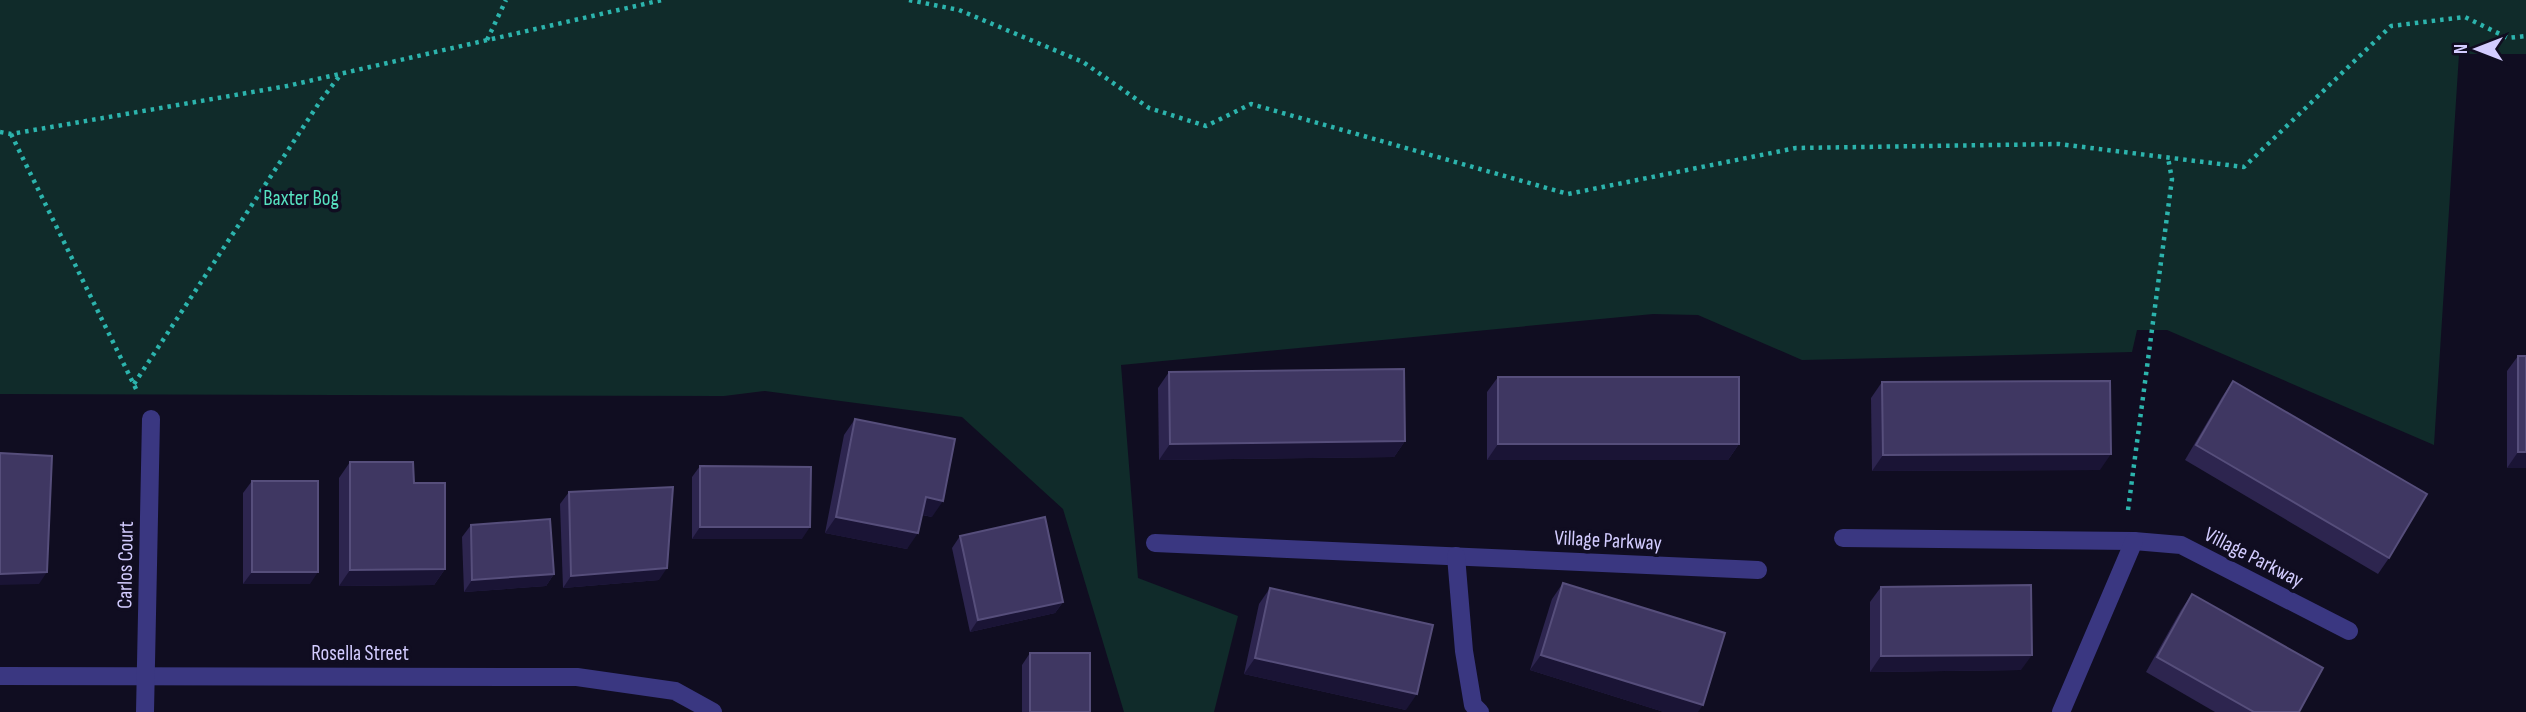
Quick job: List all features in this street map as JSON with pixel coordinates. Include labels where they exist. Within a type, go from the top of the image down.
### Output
[{"type":"street","name":"Carlos Court","points":[[145,712],[150,419]]},
{"type":"street","name":"Village Parkway","points":[[1843,538],[2134,541],[2181,545],[2349,631]]},
{"type":"street","points":[[2061,712],[2134,541]]},
{"type":"street","name":"Village Parkway","points":[[1155,543],[1758,570]]},
{"type":"street","points":[[1456,556],[1464,650],[1473,705],[1480,712]]},
{"type":"street","name":"Rosella Street","points":[[0,676],[577,677],[674,691],[713,712]]},
{"type":"path","points":[[486,41],[506,0]]},
{"type":"path","points":[[0,132],[11,134],[341,74],[663,0]]},
{"type":"path","points":[[909,0],[959,10],[1083,62],[1149,108],[1206,126],[1251,104],[1568,194],[1797,148],[2059,144],[2244,167],[2392,26],[2465,17],[2508,38],[2526,36]]},
{"type":"path","points":[[134,384],[321,100],[341,74]]},
{"type":"path","points":[[11,134],[150,419]]},
{"type":"path","points":[[2134,541],[2127,507],[2172,178],[2168,157]]},
{"type":"green space","name":"Baxter Bog","points":[[0,0],[2526,0],[2526,54],[2459,54],[2434,445],[2167,330],[2137,330],[2132,352],[1802,360],[1698,315],[1653,314],[1121,365],[1138,578],[1238,616],[1214,712],[1124,712],[1063,509],[962,417],[765,391],[724,396],[0,394]]},
{"type":"building","points":[[2518,356],[2526,356],[2526,452],[2518,452]]},
{"type":"building","points":[[1404,369],[1405,441],[1170,444],[1169,372]]},
{"type":"building","points":[[1498,377],[1739,377],[1739,444],[1498,444]]},
{"type":"building","points":[[2110,381],[2111,454],[1883,455],[1882,382]]},
{"type":"building","points":[[2233,381],[2427,494],[2389,558],[2196,445]]},
{"type":"building","points":[[855,419],[955,439],[943,501],[926,497],[918,533],[836,517]]},
{"type":"building","points":[[0,453],[52,456],[47,572],[0,574]]},
{"type":"building","points":[[350,462],[413,462],[414,483],[445,483],[445,569],[350,570]]},
{"type":"building","points":[[700,466],[811,467],[810,527],[700,527]]},
{"type":"building","points":[[252,481],[318,481],[318,572],[252,572]]},
{"type":"building","points":[[673,487],[667,568],[571,576],[569,492]]},
{"type":"building","points":[[1045,517],[1063,602],[978,620],[960,536]]},
{"type":"building","points":[[550,519],[554,574],[472,580],[471,525]]},
{"type":"building","points":[[1563,583],[1725,633],[1703,705],[1541,655]]},
{"type":"building","points":[[2031,585],[2032,655],[1881,656],[1881,587]]},
{"type":"building","points":[[1270,588],[1433,625],[1417,694],[1255,658]]},
{"type":"building","points":[[2192,594],[2323,668],[2299,712],[2254,712],[2157,657]]},
{"type":"building","points":[[1030,653],[1090,653],[1090,712],[1030,712]]}]
